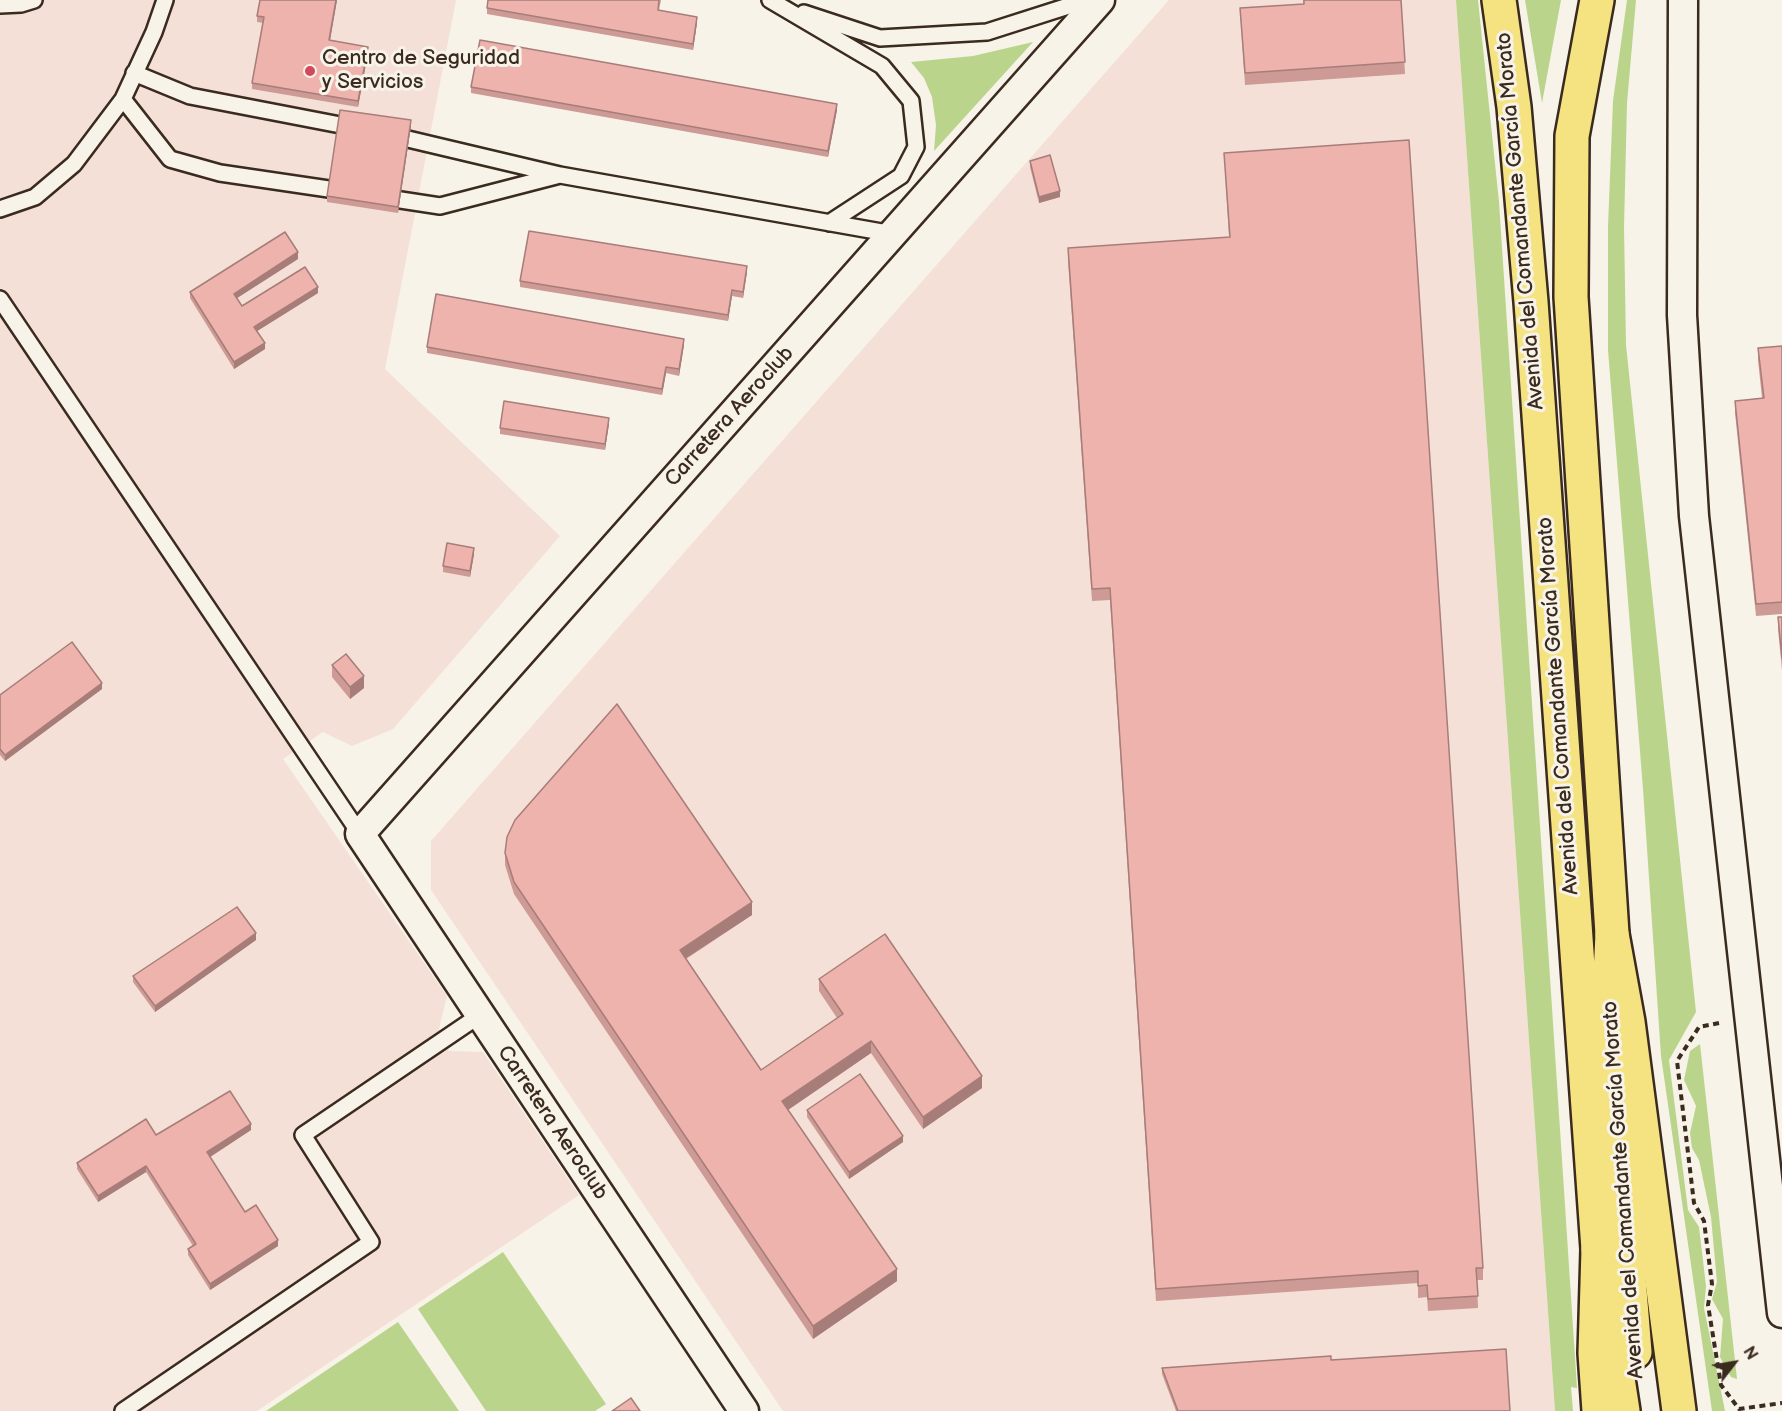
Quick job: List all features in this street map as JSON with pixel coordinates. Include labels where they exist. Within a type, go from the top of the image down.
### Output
[{"type":"main road","name":"Avenida del Comandante García Morato","points":[[1499,0],[1514,108],[1531,302],[1598,1249],[1623,1411]]},
{"type":"main road","name":"Avenida del Comandante García Morato","points":[[1598,0],[1572,136],[1571,297],[1612,934],[1608,1018],[1642,1411]]},
{"type":"main road","points":[[1612,934],[1628,1022],[1679,1411]]},
{"type":"main road","points":[[1598,1249],[1595,1353],[1599,1411]]},
{"type":"street","name":"Carretera Aeroclub","points":[[744,1411],[360,834],[1100,0]]},
{"type":"street","points":[[1683,0],[1682,315],[1694,516],[1782,1313]]},
{"type":"lane","points":[[0,5],[21,4],[34,0]]},
{"type":"lane","points":[[0,209],[35,197],[75,164],[123,99],[154,32],[165,0]]},
{"type":"lane","points":[[772,2],[880,38],[987,32],[1087,0]]},
{"type":"lane","points":[[772,2],[882,66],[911,101],[916,147],[901,176],[829,223]]},
{"type":"lane","points":[[134,72],[190,96],[375,131],[560,175],[893,234]]},
{"type":"lane","points":[[123,99],[170,159],[220,173],[440,206],[560,175]]},
{"type":"lane","name":"Carretera Aeroclub","points":[[0,299],[360,834]]},
{"type":"lane","points":[[123,1411],[179,1370],[371,1242],[303,1135],[480,1015]]},
{"type":"path","points":[[1748,1015],[1700,1027],[1677,1061],[1694,1203],[1704,1221],[1712,1284],[1708,1305],[1721,1385],[1739,1409],[1782,1403]]},
{"type":"shaded area","points":[[0,0],[456,0],[385,369],[560,536],[393,729],[352,746],[323,732],[283,759],[447,996],[438,1033],[449,1051],[483,1052],[579,1195],[257,1411],[0,1411]]},
{"type":"shaded area","points":[[1169,0],[1456,0],[1555,1411],[783,1411],[431,890],[431,841]]},
{"type":"green space","points":[[1456,0],[1478,0],[1499,202],[1577,1388],[1571,1387],[1573,1411],[1555,1411]]},
{"type":"green space","points":[[1525,0],[1561,0],[1542,103]]},
{"type":"green space","points":[[1627,0],[1636,0],[1627,103],[1624,227],[1626,345],[1696,1012],[1669,1060],[1688,1210],[1699,1227],[1706,1286],[1704,1308],[1725,1411],[1712,1411],[1661,1056],[1643,789],[1608,350],[1608,226],[1613,101]]},
{"type":"green space","points":[[1033,42],[934,151],[936,125],[932,97],[924,78],[911,62],[973,56]]},
{"type":"green space","points":[[1700,1044],[1737,1379],[1731,1377],[1720,1357],[1723,1319],[1712,1299],[1717,1282],[1711,1217],[1699,1160],[1692,1148],[1690,1133],[1696,1106],[1684,1080],[1690,1051]]},
{"type":"green space","points":[[503,1252],[606,1404],[595,1411],[486,1411],[418,1309]]},
{"type":"green space","points":[[398,1322],[459,1411],[266,1411]]},
{"type":"building","name":"Centro de Seguridad y Servicios","points":[[260,0],[336,0],[329,40],[368,47],[358,101],[252,83],[264,17],[257,16]]},
{"type":"building","points":[[488,0],[659,0],[658,10],[697,17],[693,44],[487,8]]},
{"type":"building","points":[[1304,0],[1401,0],[1405,62],[1245,73],[1240,8],[1304,4]]},
{"type":"building","points":[[480,40],[837,104],[828,151],[471,87]]},
{"type":"building","points":[[340,110],[411,120],[398,207],[327,196]]},
{"type":"building","points":[[1409,140],[1483,1268],[1476,1268],[1478,1296],[1428,1299],[1427,1285],[1418,1286],[1418,1271],[1156,1289],[1110,588],[1092,589],[1068,248],[1230,237],[1224,153]]},
{"type":"building","points":[[1050,155],[1060,191],[1039,197],[1030,161]]},
{"type":"building","points":[[529,231],[747,266],[743,292],[732,290],[728,315],[520,281]]},
{"type":"building","points":[[285,232],[298,252],[234,294],[242,306],[305,267],[318,287],[254,327],[265,343],[234,362],[190,292]]},
{"type":"building","points":[[436,294],[684,339],[679,369],[666,367],[662,389],[427,347]]},
{"type":"building","points":[[1782,346],[1782,602],[1756,604],[1735,401],[1764,398],[1758,348]]},
{"type":"building","points":[[504,401],[609,418],[605,444],[500,428]]},
{"type":"building","points":[[447,543],[474,548],[470,571],[443,566]]},
{"type":"building","points":[[1778,617],[1782,617],[1782,658]]},
{"type":"building","points":[[72,642],[102,683],[5,755],[0,749],[0,695]]},
{"type":"building","points":[[346,654],[364,676],[350,687],[332,665]]},
{"type":"building","points":[[617,704],[752,902],[680,950],[761,1070],[843,1014],[819,979],[885,934],[982,1076],[923,1117],[871,1041],[782,1101],[897,1269],[813,1326],[514,882],[505,853],[507,837],[515,820]]},
{"type":"building","points":[[237,907],[256,933],[155,1006],[133,976]]},
{"type":"building","points":[[860,1074],[903,1136],[849,1172],[807,1110]]},
{"type":"building","points":[[230,1091],[251,1124],[207,1152],[245,1212],[256,1205],[278,1240],[210,1284],[188,1249],[196,1244],[146,1166],[98,1196],[77,1163],[146,1119],[156,1135]]},
{"type":"building","points":[[1506,1349],[1510,1411],[1178,1411],[1162,1368],[1331,1356],[1331,1360]]},
{"type":"building","points":[[631,1398],[640,1411],[612,1411]]},
{"type":"place","name":"Centro de Seguridad y Servicios","points":[[310,71]]}]
